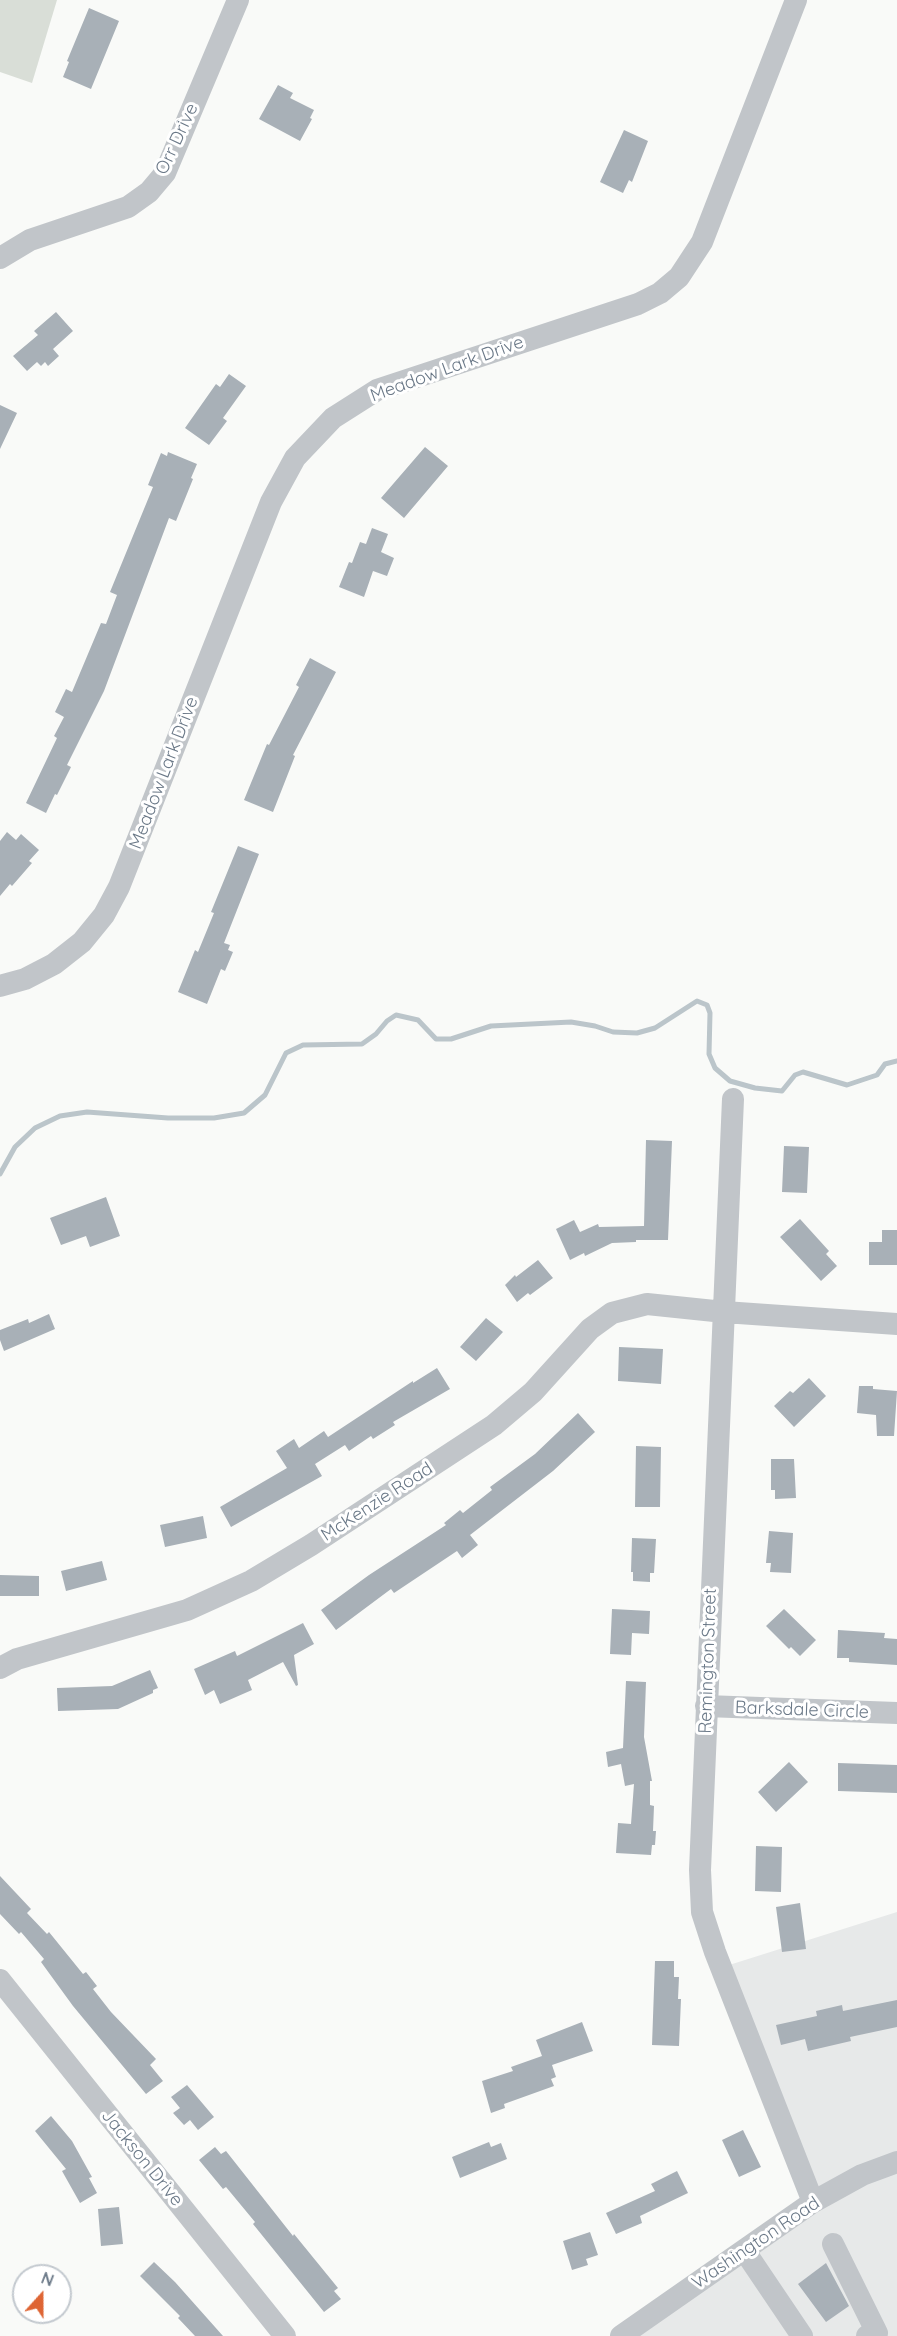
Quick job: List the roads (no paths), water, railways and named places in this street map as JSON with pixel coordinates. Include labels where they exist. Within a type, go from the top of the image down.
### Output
[{"type":"street","name":"Orr Drive","points":[[0,258],[30,240],[128,207],[149,192],[165,173],[238,0]]},
{"type":"street","name":"Meadow Lark Drive","points":[[0,986],[24,979],[54,964],[82,942],[104,915],[114,896],[271,502],[295,458],[333,418],[377,390],[638,304],[660,293],[679,277],[702,242],[796,0]]},
{"type":"street","name":"Remington Street","points":[[733,1099],[706,1706],[700,1869],[702,1912],[715,1952],[813,2202]]},
{"type":"street","name":"McKenzie Road","points":[[0,1668],[17,1659],[187,1610],[251,1581],[311,1545],[494,1425],[533,1392],[590,1329],[612,1313],[647,1304],[724,1312]]},
{"type":"street","points":[[724,1312],[897,1324]]},
{"type":"street","name":"Barksdale Circle","points":[[706,1706],[897,1713]]},
{"type":"street","name":"Jackson Drive","points":[[0,1980],[285,2336]]},
{"type":"street","name":"Washington Road","points":[[632,2333],[813,2202],[862,2175],[897,2162]]},
{"type":"street","points":[[833,2244],[877,2333],[867,2336]]},
{"type":"street","points":[[744,2250],[802,2336]]},
{"type":"waterway","points":[[0,1174],[15,1147],[35,1128],[60,1116],[87,1112],[168,1118],[214,1118],[244,1113],[265,1095],[286,1053],[303,1045],[362,1044],[396,1015],[418,1020],[436,1039],[451,1039],[491,1026],[571,1022],[613,1032],[637,1033],[655,1028],[697,1001],[707,1005],[710,1013],[709,1054],[715,1068],[730,1081],[755,1088],[782,1091],[795,1075],[803,1072],[847,1085],[877,1075],[885,1064],[897,1061]]}]
